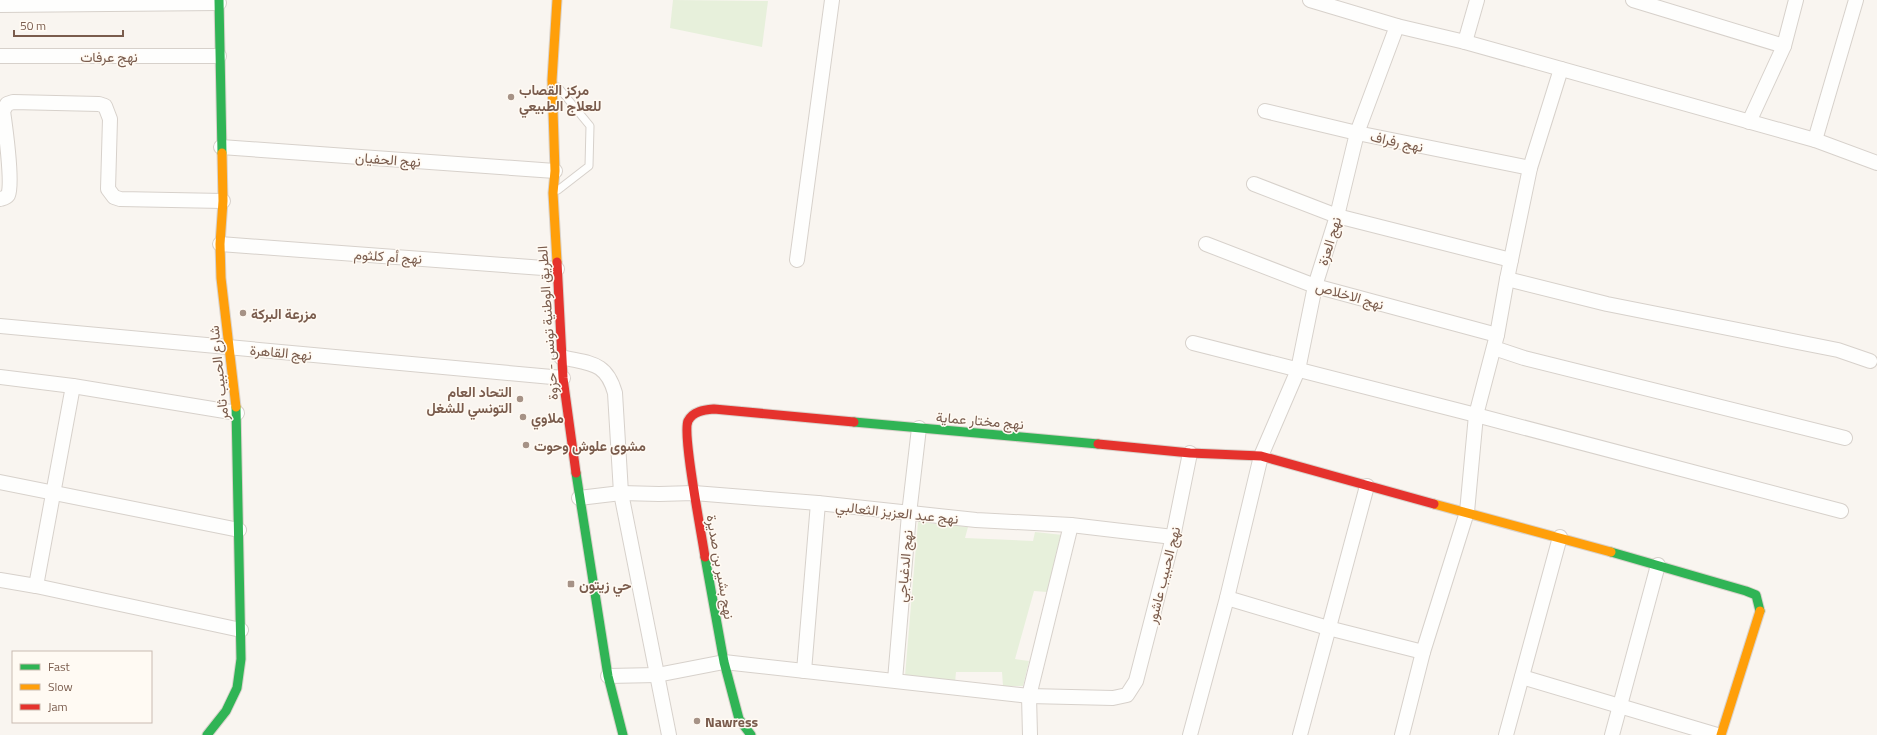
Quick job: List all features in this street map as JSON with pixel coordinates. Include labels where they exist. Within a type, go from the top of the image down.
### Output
[{"type":"street","name":"الطريق الوطنية تونس - حزوة","points":[[557,0],[552,80],[555,172],[553,193],[561,357],[579,498],[585,527],[608,676],[623,735]]},
{"type":"street","points":[[797,260],[832,0]]},
{"type":"street","points":[[1310,0],[1396,26],[1465,42],[1815,140],[1877,163]]},
{"type":"street","points":[[1465,42],[1477,0]]},
{"type":"street","points":[[1633,0],[1784,46]]},
{"type":"street","points":[[1749,122],[1784,46],[1796,0]]},
{"type":"street","points":[[1815,140],[1856,0]]},
{"type":"street","points":[[0,5],[219,1]]},
{"type":"street","name":"شارع الحبيب ثامر","points":[[207,735],[226,711],[237,688],[241,659],[237,413],[221,278],[220,244],[223,201],[218,56],[219,1]]},
{"type":"street","name":"نهج العزة","points":[[1190,735],[1227,598],[1261,456],[1298,370],[1315,286],[1337,216],[1357,132],[1396,26]]},
{"type":"street","name":"نهج عرفات","points":[[0,56],[218,56]]},
{"type":"street","points":[[1402,735],[1423,652],[1467,512],[1476,415],[1495,342],[1530,168],[1561,69]]},
{"type":"street","points":[[0,199],[5,198],[8,193],[9,179],[4,111],[7,104],[13,102],[99,104],[105,106],[110,119],[108,188],[114,197],[120,199],[223,201]]},
{"type":"street","name":"نهج رفراف","points":[[1265,111],[1530,168]]},
{"type":"street","name":"نهج الحفيان","points":[[222,147],[555,172]]},
{"type":"street","points":[[1254,184],[1337,216],[1511,260]]},
{"type":"street","name":"نهج أم كلثوم","points":[[220,244],[556,269]]},
{"type":"street","name":"نهج الاخلاص","points":[[1206,244],[1315,286],[1495,342],[1524,358],[1845,438]]},
{"type":"street","points":[[1507,279],[1607,304],[1838,350],[1870,361]]},
{"type":"street","name":"نهج القاهرة","points":[[0,326],[563,378]]},
{"type":"street","points":[[1193,343],[1476,415],[1841,511]]},
{"type":"street","points":[[561,357],[596,366],[606,373],[611,380],[615,394],[621,492],[669,735]]},
{"type":"street","points":[[0,377],[73,386],[237,413]]},
{"type":"street","points":[[36,586],[73,386]]},
{"type":"street","name":"نهج مختار عماية","points":[[696,412],[714,408],[1190,453],[1261,456],[1367,486],[1560,537],[1746,591],[1756,595],[1759,602],[1760,611],[1721,735]]},
{"type":"street","name":"نهج بشير بن صديرة","points":[[696,412],[689,417],[686,426],[694,494],[724,662],[739,719],[748,732]]},
{"type":"street","name":"نهج الدغباجي","points":[[895,680],[909,514],[919,428]]},
{"type":"street","name":"نهج الحبيب عاشور","points":[[1029,696],[1113,698],[1127,695],[1136,681],[1173,537],[1190,453]]},
{"type":"street","points":[[0,482],[239,530]]},
{"type":"street","points":[[1300,735],[1367,486]]},
{"type":"street","name":"نهج عبد العزيز الثعالبي","points":[[579,498],[621,492],[694,494],[818,503],[909,514],[976,520],[1071,525],[1173,537]]},
{"type":"street","points":[[804,671],[818,503]]},
{"type":"street","points":[[1030,735],[1029,696],[1071,525]]},
{"type":"street","points":[[1506,735],[1560,537]]},
{"type":"street","points":[[1612,735],[1658,565]]},
{"type":"street","points":[[0,580],[36,586],[241,630]]},
{"type":"street","points":[[1227,598],[1328,628],[1423,652]]},
{"type":"street","points":[[608,676],[657,676],[724,662],[1029,696]]},
{"type":"street","points":[[1522,677],[1718,735]]},
{"type":"lane","points":[[552,80],[590,126],[589,166],[553,193]]},
{"type":"green space","points":[[673,0],[768,1],[762,47],[670,28]]},
{"type":"green space","points":[[918,522],[968,527],[965,538],[1033,541],[1035,532],[1063,535],[1047,592],[1034,591],[1015,659],[1029,661],[1023,686],[1003,686],[1002,672],[956,672],[955,683],[905,676]]},
{"type":"traffic: fast","points":[[219,0],[222,153]]},
{"type":"traffic: fast","points":[[207,735],[226,711],[237,688],[241,659],[236,407]]},
{"type":"traffic: fast","points":[[854,422],[1098,444]]},
{"type":"traffic: fast","points":[[576,473],[608,676],[623,735]]},
{"type":"traffic: fast","points":[[1611,552],[1746,591],[1756,595],[1760,611]]},
{"type":"traffic: fast","points":[[705,557],[724,662],[739,719],[751,735]]},
{"type":"traffic: slow","points":[[557,0],[552,80],[555,171],[553,193],[557,262]]},
{"type":"traffic: slow","points":[[222,153],[223,201],[220,244],[221,278],[236,407]]},
{"type":"traffic: slow","points":[[1434,504],[1611,552]]},
{"type":"traffic: slow","points":[[1721,735],[1760,611]]},
{"type":"traffic: jam","points":[[557,262],[563,378],[576,473]]},
{"type":"traffic: jam","points":[[705,557],[693,486],[688,445],[688,421],[693,415],[714,409],[854,422]]},
{"type":"traffic: jam","points":[[1098,444],[1190,453],[1261,456],[1434,504]]},
{"type":"place","name":"مركز القصاب للعلاج الطبيعي","points":[[511,97]]},
{"type":"place","name":"مزرعة البركة","points":[[243,313]]},
{"type":"place","name":"التحاد العام التونسي للشغل","points":[[520,399]]},
{"type":"place","name":"ملاوي","points":[[523,417]]},
{"type":"place","name":"مشوى علوش وحوت","points":[[526,445]]},
{"type":"place","name":"حي زيتون","points":[[571,584]]},
{"type":"place","name":"Nawress","points":[[697,721]]}]
